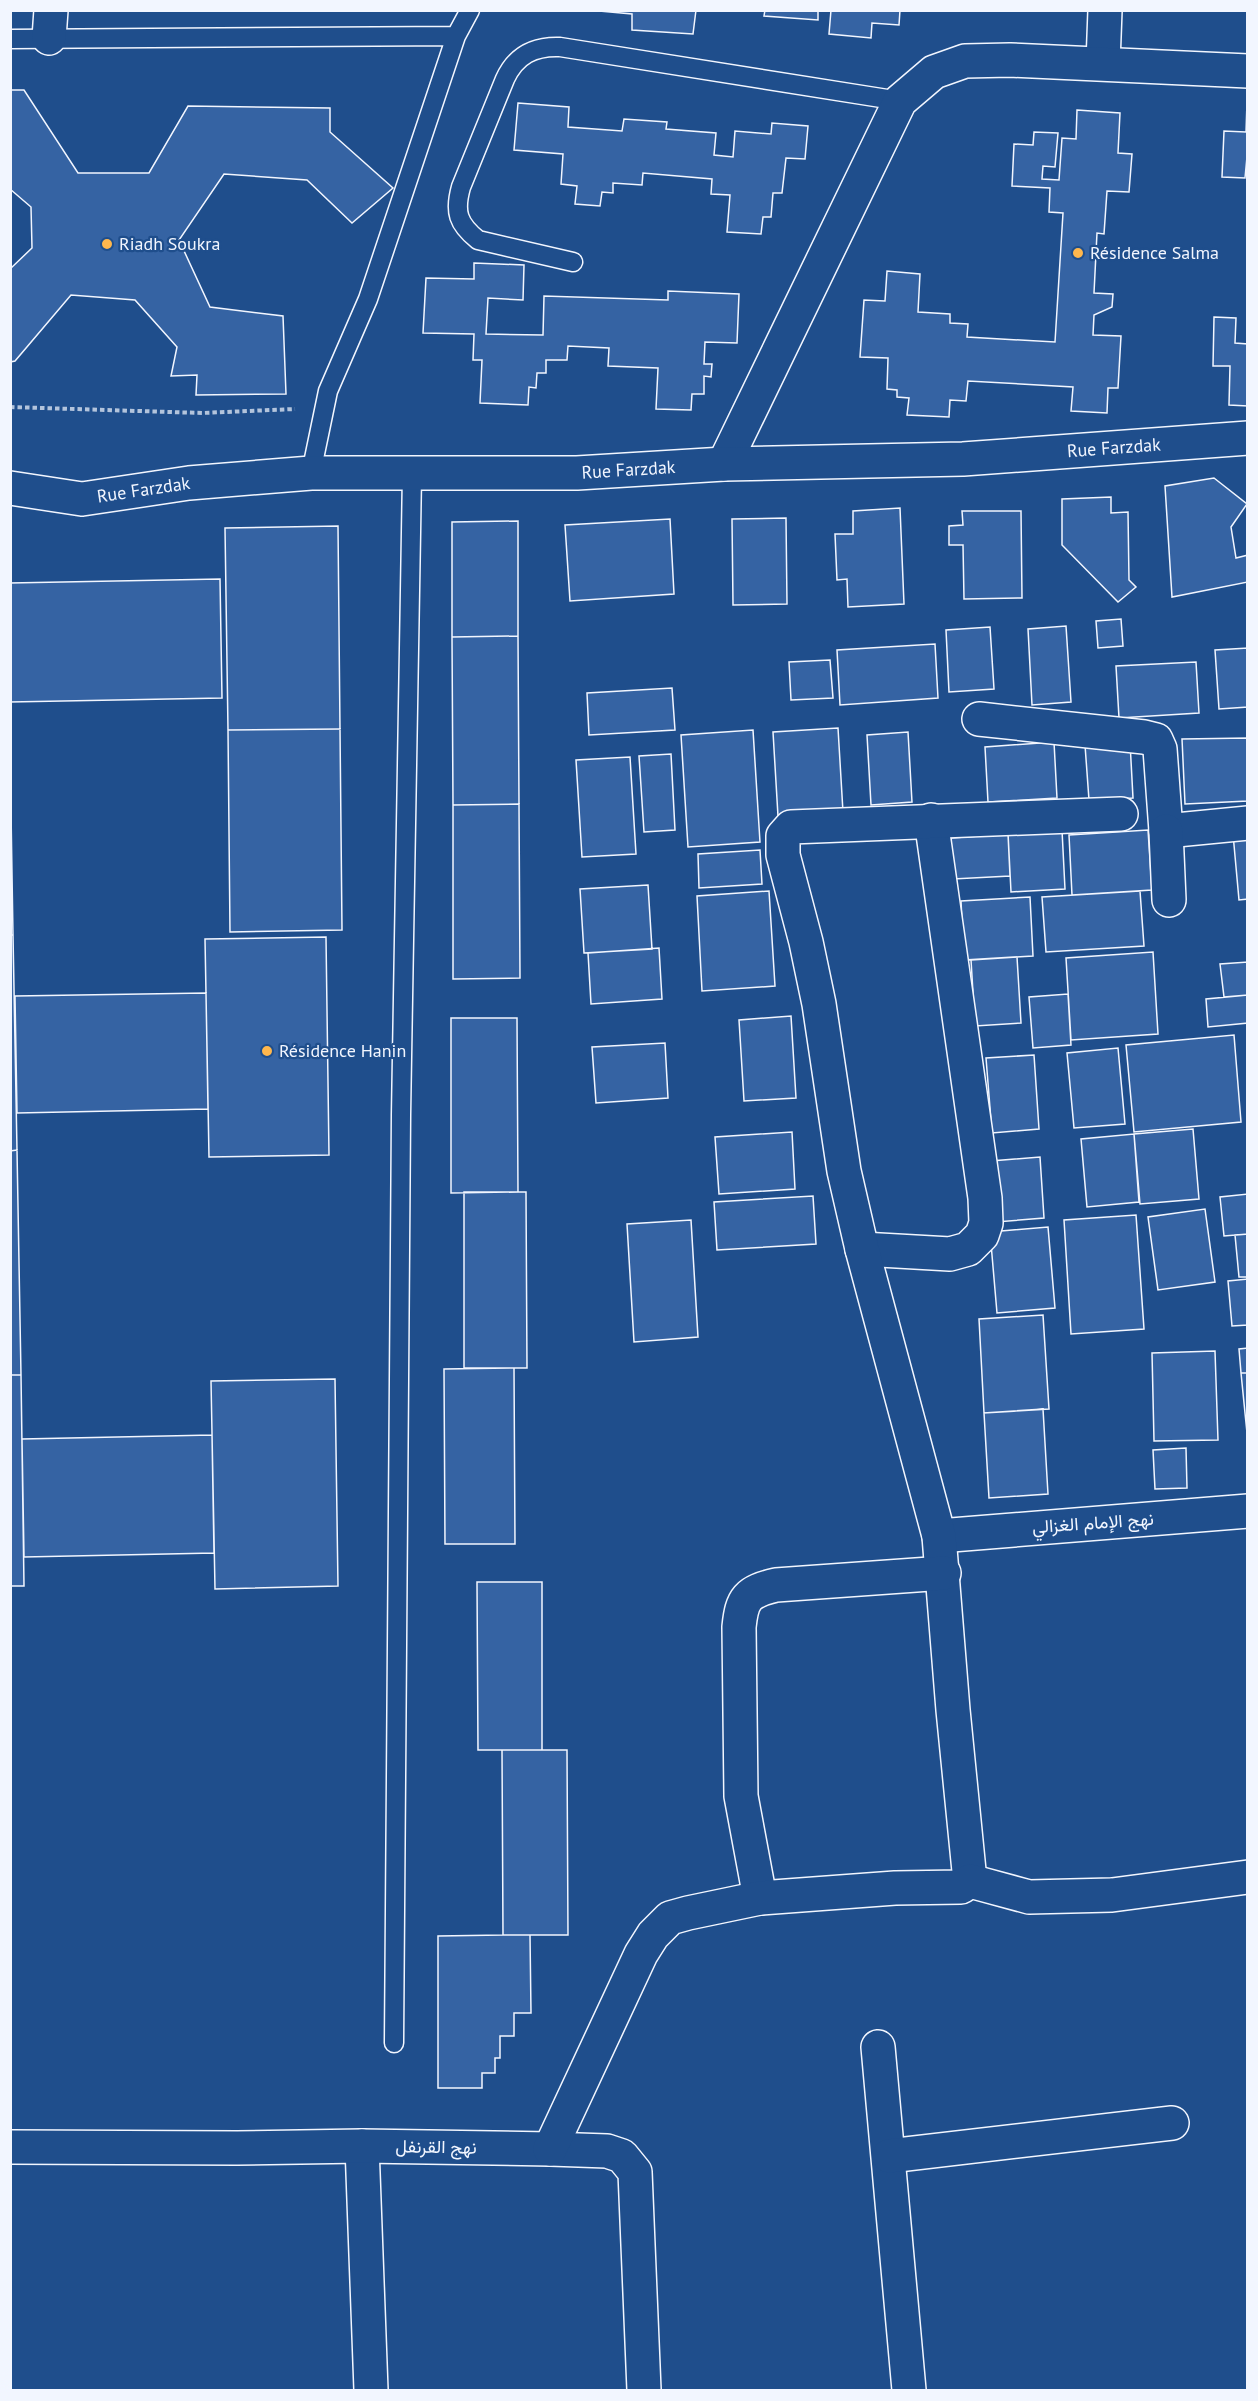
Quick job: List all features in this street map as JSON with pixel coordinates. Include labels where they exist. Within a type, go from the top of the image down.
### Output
[{"type":"street","points":[[1103,63],[1105,10]]},
{"type":"street","points":[[724,464],[900,101],[934,72],[965,62],[1010,60],[1248,71]]},
{"type":"street","name":"Rue Farzdak","points":[[10,488],[82,499],[189,483],[311,473],[577,473],[724,464],[963,459],[1248,438]]},
{"type":"street","points":[[980,719],[1156,740],[1160,749],[1169,900]]},
{"type":"street","points":[[970,1881],[939,1536],[862,1249],[844,1171],[819,1004],[807,942],[783,855],[783,836],[791,827],[1121,814]]},
{"type":"street","points":[[862,1249],[950,1254],[968,1249],[982,1235],[986,1223],[985,1198],[931,820]]},
{"type":"street","points":[[1166,831],[1248,823]]},
{"type":"street","name":"نهج الإمام الغزالي","points":[[939,1536],[1248,1511]]},
{"type":"street","points":[[760,1898],[741,1796],[739,1627],[740,1611],[745,1600],[754,1590],[776,1585],[944,1573]]},
{"type":"street","points":[[550,2148],[641,1954],[653,1935],[670,1918],[760,1898],[895,1888],[961,1887],[970,1881],[1029,1897],[1040,1897],[1112,1895],[1248,1877]]},
{"type":"street","points":[[878,2048],[909,2391]]},
{"type":"street","points":[[889,2157],[1172,2123]]},
{"type":"street","points":[[362,2146],[371,2391]]},
{"type":"street","name":"نهج القرنفل","points":[[10,2147],[550,2148],[607,2151],[622,2156],[635,2172],[644,2391]]},
{"type":"lane","points":[[311,473],[328,391],[369,299],[456,36],[470,10]]},
{"type":"lane","points":[[10,39],[50,24],[456,36]]},
{"type":"lane","points":[[573,262],[478,240],[466,230],[459,217],[457,202],[461,187],[505,79],[519,58],[530,51],[544,47],[560,48],[900,101]]},
{"type":"lane","points":[[394,2043],[401,1127],[412,474]]},
{"type":"path","points":[[10,407],[202,413],[324,408]]},
{"type":"building","points":[[696,10],[693,34],[632,30],[632,14],[599,11]]},
{"type":"building","points":[[765,10],[818,10],[818,20],[764,16]]},
{"type":"building","points":[[831,10],[900,10],[899,25],[872,23],[871,38],[829,34]]},
{"type":"building","name":"Riadh Soukra","points":[[10,90],[24,90],[78,173],[149,173],[188,106],[330,108],[330,132],[393,188],[352,223],[307,180],[224,174],[179,240],[210,307],[283,316],[286,394],[196,395],[197,375],[171,376],[177,347],[135,300],[71,295],[15,361],[10,362],[10,269],[32,248],[31,207],[10,189]]},
{"type":"building","points":[[1247,102],[1248,146],[1245,178],[1222,177],[1224,131],[1246,132]]},
{"type":"building","points":[[518,103],[569,107],[568,127],[622,131],[624,119],[667,122],[666,129],[716,133],[714,155],[733,157],[735,131],[771,134],[772,123],[808,126],[805,159],[786,158],[782,193],[773,193],[771,217],[763,217],[761,234],[727,232],[730,195],[711,194],[712,179],[643,173],[642,185],[613,183],[613,193],[602,192],[600,206],[575,204],[577,186],[561,184],[563,154],[514,150]]},
{"type":"building","name":"Résidence Salma","points":[[1077,110],[1120,113],[1118,153],[1132,154],[1129,192],[1107,191],[1104,234],[1097,233],[1094,293],[1113,294],[1112,307],[1094,315],[1093,335],[1121,336],[1118,388],[1108,388],[1107,413],[1071,411],[1073,387],[968,381],[966,401],[950,400],[949,417],[907,415],[909,398],[897,397],[897,390],[887,389],[888,358],[860,357],[864,300],[885,301],[887,271],[920,274],[918,312],[950,314],[950,323],[968,324],[967,337],[1055,342],[1063,213],[1049,212],[1050,188],[1012,186],[1014,144],[1033,145],[1034,132],[1058,133],[1055,167],[1043,166],[1042,179],[1059,180],[1062,138],[1076,139]]},
{"type":"building","points":[[474,263],[524,265],[523,300],[488,298],[486,334],[543,335],[544,296],[668,300],[668,291],[739,294],[737,343],[705,342],[704,364],[712,364],[711,377],[704,376],[704,394],[692,394],[691,410],[656,409],[658,368],[608,366],[609,348],[568,346],[567,360],[546,360],[546,373],[537,373],[536,388],[529,387],[528,405],[480,403],[482,360],[473,360],[474,334],[423,333],[426,278],[474,279]]},
{"type":"building","name":"Résidence Salma","points":[[1214,317],[1236,318],[1235,343],[1248,344],[1248,406],[1229,405],[1230,366],[1213,366]]},
{"type":"building","points":[[1214,478],[1247,504],[1231,527],[1236,558],[1248,555],[1248,582],[1172,597],[1165,486]]},
{"type":"building","points":[[1111,497],[1111,513],[1128,512],[1129,580],[1136,587],[1118,602],[1062,545],[1062,499]]},
{"type":"building","points":[[900,508],[904,604],[848,607],[847,579],[837,580],[835,534],[853,534],[853,511]]},
{"type":"building","points":[[962,511],[1021,511],[1022,598],[964,599],[963,545],[949,545],[949,526],[963,525]]},
{"type":"building","points":[[786,518],[787,604],[733,605],[732,519]]},
{"type":"building","points":[[670,519],[674,594],[570,601],[565,525]]},
{"type":"building","points":[[518,521],[518,636],[452,637],[452,522]]},
{"type":"building","points":[[338,526],[340,729],[228,730],[225,528]]},
{"type":"building","points":[[220,579],[222,698],[10,702],[10,583]]},
{"type":"building","points":[[1121,619],[1123,646],[1098,648],[1096,621]]},
{"type":"building","points":[[1066,626],[1071,702],[1032,705],[1028,629]]},
{"type":"building","points":[[990,627],[994,689],[949,692],[946,630]]},
{"type":"building","points":[[518,636],[519,804],[453,805],[452,637]]},
{"type":"building","points":[[935,644],[938,698],[840,705],[837,650]]},
{"type":"building","points":[[1248,648],[1248,707],[1219,709],[1215,650]]},
{"type":"building","points":[[830,660],[833,698],[791,700],[789,662]]},
{"type":"building","points":[[1196,662],[1199,713],[1119,718],[1116,666]]},
{"type":"building","points":[[672,688],[675,730],[589,735],[587,693]]},
{"type":"building","points":[[838,728],[843,812],[778,816],[773,732]]},
{"type":"building","points":[[340,729],[342,930],[230,932],[228,730]]},
{"type":"building","points":[[753,730],[760,842],[688,847],[681,735]]},
{"type":"building","points":[[908,732],[912,802],[871,805],[867,735]]},
{"type":"building","points":[[1248,738],[1248,801],[1185,804],[1182,739]]},
{"type":"building","points":[[1054,742],[1057,798],[988,802],[985,747]]},
{"type":"building","points":[[1130,742],[1133,798],[1089,800],[1085,745]]},
{"type":"building","points":[[10,750],[13,935],[10,935]]},
{"type":"building","points":[[671,754],[675,830],[644,832],[639,756]]},
{"type":"building","points":[[630,757],[636,854],[582,857],[576,760]]},
{"type":"building","points":[[519,804],[520,978],[453,979],[453,805]]},
{"type":"building","points":[[1062,830],[1065,889],[1011,892],[1008,833]]},
{"type":"building","points":[[1148,830],[1152,890],[1072,895],[1069,835]]},
{"type":"building","points":[[1248,832],[1248,899],[1239,900],[1233,834]]},
{"type":"building","points":[[1008,834],[1010,876],[953,879],[951,838]]},
{"type":"building","points":[[760,850],[762,884],[699,888],[698,854]]},
{"type":"building","points":[[648,885],[652,949],[584,953],[580,889]]},
{"type":"building","points":[[769,891],[775,986],[702,991],[697,896]]},
{"type":"building","points":[[1140,891],[1144,946],[1046,952],[1042,897]]},
{"type":"building","points":[[1030,897],[1033,956],[964,960],[961,901]]},
{"type":"building","points":[[10,935],[13,935],[17,1150],[10,1151]]},
{"type":"building","name":"Résidence Hanin","points":[[326,937],[329,1155],[209,1157],[205,939]]},
{"type":"building","points":[[659,948],[662,999],[591,1004],[588,953]]},
{"type":"building","points":[[1153,952],[1158,1034],[1071,1040],[1066,958]]},
{"type":"building","points":[[1017,957],[1021,1023],[975,1026],[971,960]]},
{"type":"building","points":[[1248,962],[1248,995],[1224,997],[1220,964]]},
{"type":"building","points":[[206,993],[208,1109],[17,1113],[15,996]]},
{"type":"building","points":[[1068,994],[1071,1045],[1033,1048],[1029,997]]},
{"type":"building","points":[[1248,995],[1248,1023],[1208,1027],[1206,999]]},
{"type":"building","points":[[791,1016],[796,1098],[744,1101],[739,1020]]},
{"type":"building","points":[[451,1018],[517,1018],[518,1192],[451,1193]]},
{"type":"building","points":[[1234,1035],[1241,1122],[1134,1132],[1126,1045]]},
{"type":"building","points":[[665,1043],[668,1098],[596,1103],[592,1047]]},
{"type":"building","points":[[1118,1048],[1125,1124],[1074,1128],[1067,1053]]},
{"type":"building","points":[[1034,1055],[1039,1129],[992,1133],[986,1058]]},
{"type":"building","points":[[1193,1129],[1199,1199],[1140,1204],[1134,1134]]},
{"type":"building","points":[[792,1132],[795,1189],[719,1194],[715,1137]]},
{"type":"building","points":[[1134,1134],[1139,1202],[1087,1207],[1081,1139]]},
{"type":"building","points":[[17,1150],[21,1375],[10,1375],[10,1151]]},
{"type":"building","points":[[1040,1157],[1044,1218],[996,1222],[991,1161]]},
{"type":"building","points":[[464,1192],[526,1192],[527,1368],[464,1368]]},
{"type":"building","points":[[1248,1194],[1248,1234],[1224,1236],[1220,1197]]},
{"type":"building","points":[[813,1196],[816,1244],[717,1250],[714,1202]]},
{"type":"building","points":[[1205,1209],[1215,1282],[1158,1290],[1148,1217]]},
{"type":"building","points":[[1136,1215],[1144,1329],[1071,1334],[1064,1220]]},
{"type":"building","points":[[691,1220],[698,1337],[634,1342],[627,1224]]},
{"type":"building","points":[[1048,1227],[1055,1308],[997,1313],[990,1232]]},
{"type":"building","points":[[1248,1234],[1248,1277],[1239,1277],[1235,1235]]},
{"type":"building","points":[[1248,1279],[1248,1325],[1232,1326],[1228,1281]]},
{"type":"building","points":[[1043,1315],[1049,1409],[984,1413],[979,1319]]},
{"type":"building","points":[[1248,1348],[1248,1373],[1241,1373],[1239,1349]]},
{"type":"building","points":[[1215,1351],[1218,1440],[1154,1441],[1152,1353]]},
{"type":"building","points":[[514,1368],[515,1544],[445,1544],[444,1369]]},
{"type":"building","points":[[1241,1373],[1248,1373],[1248,1443]]},
{"type":"building","points":[[10,1375],[21,1375],[24,1586],[10,1586]]},
{"type":"building","points":[[335,1379],[338,1586],[215,1589],[211,1381]]},
{"type":"building","points":[[1043,1409],[1048,1494],[989,1498],[984,1413]]},
{"type":"building","points":[[212,1435],[214,1553],[24,1557],[22,1439]]},
{"type":"building","points":[[1186,1448],[1187,1488],[1155,1489],[1153,1450]]},
{"type":"building","points":[[477,1582],[542,1582],[542,1750],[478,1750]]},
{"type":"building","points":[[502,1750],[567,1750],[568,1935],[503,1935]]},
{"type":"building","points":[[530,1935],[531,2013],[514,2013],[514,2036],[500,2036],[500,2058],[495,2058],[495,2073],[482,2073],[482,2088],[438,2088],[438,1936]]},
{"type":"place","name":"Riadh Soukra","points":[[107,244]]},
{"type":"place","name":"Résidence Salma","points":[[1078,253]]},
{"type":"place","name":"Résidence Hanin","points":[[267,1051]]}]
